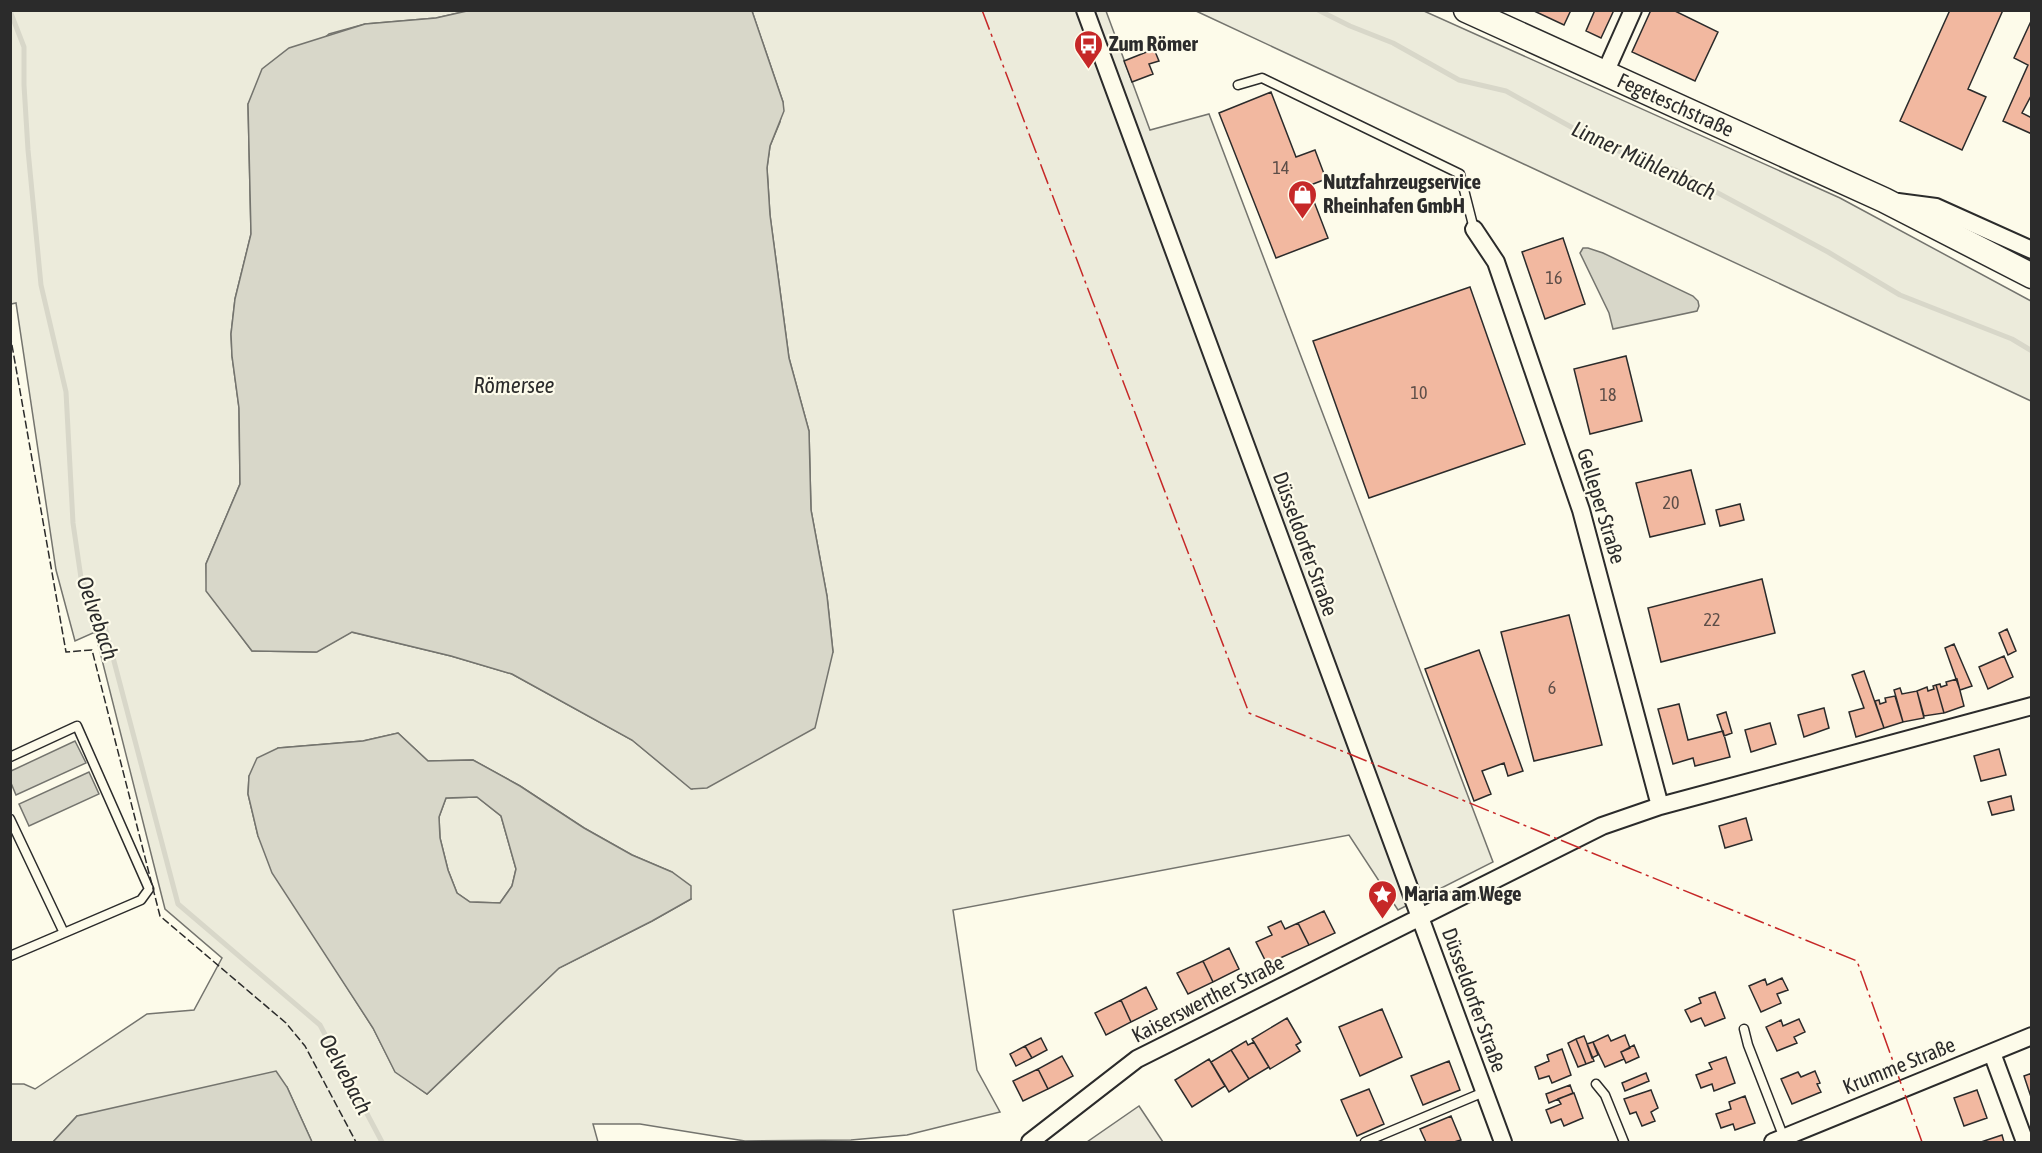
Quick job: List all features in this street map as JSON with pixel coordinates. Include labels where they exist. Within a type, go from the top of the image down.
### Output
[{"type":"main road","name":"Fegeteschstraße","points":[[1466,10],[1884,200],[2031,276]]},
{"type":"street","name":"Düsseldorfer Straße","points":[[1085,10],[1503,1143]]},
{"type":"street","points":[[1605,73],[1633,10]]},
{"type":"street","name":"Fegeteschstraße","points":[[1884,200],[1936,207],[2031,250]]},
{"type":"street","name":"Gelleper Straße","points":[[1474,229],[1496,262],[1581,510],[1660,806]]},
{"type":"street","points":[[1419,917],[1602,826],[1660,806],[2031,706]]},
{"type":"street","name":"Kaiserswerther Straße","points":[[1030,1143],[1137,1059],[1419,917]]},
{"type":"street","name":"Krumme Straße","points":[[1779,1140],[2031,1036]]},
{"type":"street","points":[[1992,1053],[2025,1143]]},
{"type":"lane","points":[[1238,85],[1262,78],[1460,174],[1474,229]]},
{"type":"lane","points":[[10,757],[77,726],[149,889],[141,900],[10,956]]},
{"type":"lane","points":[[10,819],[64,933]]},
{"type":"lane","name":"Krumme Straße","points":[[1744,1029],[1779,1140]]},
{"type":"lane","points":[[1596,1084],[1605,1095],[1624,1143]]},
{"type":"lane","name":"Düsseldorfer Straße","points":[[1365,1143],[1484,1092]]},
{"type":"shaded area","points":[[10,11],[467,11],[436,18],[365,24],[329,34],[248,104],[251,234],[235,299],[231,334],[239,408],[240,484],[206,564],[207,591],[252,651],[316,652],[351,632],[451,656],[512,674],[632,740],[692,789],[833,652],[827,596],[811,510],[809,431],[789,358],[770,215],[767,168],[770,146],[780,122],[783,102],[752,11],[1106,11],[1150,130],[1209,114],[1493,862],[1398,910],[1349,835],[953,910],[977,1070],[1000,1112],[907,1135],[851,1140],[745,1141],[640,1124],[593,1124],[598,1142],[312,1142],[287,1087],[77,1116],[53,1142],[11,1142],[11,1084],[24,1084],[35,1089],[147,1014],[194,1010],[222,958],[165,909],[95,632],[75,641],[56,570],[16,303],[11,304]],"holes":[[[398,733],[428,761],[473,760],[520,786],[584,828],[632,855],[672,872],[691,899],[559,968],[427,1094],[395,1071],[373,1028],[313,934],[258,836],[248,794],[249,776],[278,748],[363,741]]]},
{"type":"shaded area","points":[[1196,11],[1424,11],[1840,198],[2031,301],[2031,401]]},
{"type":"shaded area","points":[[477,797],[501,816],[516,869],[512,886],[500,903],[470,902],[457,893],[448,870],[440,838],[439,817],[446,798]]},
{"type":"shaded area","points":[[1139,1106],[1163,1142],[1087,1142]]},
{"type":"water","name":"Römersee","points":[[467,11],[752,11],[783,102],[784,111],[770,146],[767,168],[770,215],[789,358],[809,431],[811,510],[827,596],[833,652],[815,728],[707,788],[691,789],[632,740],[512,674],[451,656],[352,632],[317,652],[252,651],[206,591],[206,564],[240,484],[239,408],[231,334],[235,299],[251,234],[248,104],[262,69],[289,48],[365,24],[436,18]]},
{"type":"water","points":[[1583,248],[1603,253],[1693,296],[1698,301],[1697,311],[1613,329],[1609,313],[1580,253]]},
{"type":"water","points":[[398,733],[428,761],[473,760],[520,786],[584,828],[632,855],[672,872],[691,886],[691,899],[559,968],[427,1094],[395,1072],[373,1028],[272,873],[258,836],[248,794],[249,776],[257,758],[278,748],[363,741]],"holes":[[[477,797],[501,816],[516,869],[512,886],[500,903],[470,902],[457,893],[448,870],[440,838],[439,817],[446,798]]]},
{"type":"water","points":[[75,741],[86,763],[16,795],[11,783],[11,771]]},
{"type":"water","points":[[89,772],[99,794],[29,826],[19,804]]},
{"type":"water","points":[[276,1071],[287,1087],[312,1142],[53,1142],[77,1116]]},
{"type":"building","points":[[1532,10],[1571,10],[1564,25]]},
{"type":"building","points":[[1595,10],[1614,10],[1601,38],[1586,31]]},
{"type":"building","points":[[1651,10],[1673,10],[1718,32],[1695,81],[1632,52]]},
{"type":"building","points":[[1950,10],[2003,10],[1968,89],[1986,97],[1962,150],[1900,121]]},
{"type":"building","points":[[2032,19],[2032,94],[2022,113],[2032,118],[2032,134],[2003,121],[2028,65],[2014,58]]},
{"type":"building","points":[[1154,49],[1159,61],[1149,64],[1153,74],[1132,82],[1124,61]]},
{"type":"building","points":[[1271,92],[1296,157],[1315,150],[1326,179],[1308,186],[1328,238],[1276,258],[1219,113]]},
{"type":"building","points":[[1563,238],[1585,304],[1545,319],[1522,252]]},
{"type":"building","points":[[1470,287],[1525,444],[1369,498],[1313,341]]},
{"type":"building","points":[[1626,356],[1642,421],[1590,434],[1574,369]]},
{"type":"building","points":[[1691,470],[1705,524],[1650,537],[1636,483]]},
{"type":"building","points":[[1740,504],[1744,520],[1720,526],[1716,510]]},
{"type":"building","points":[[1762,579],[1775,633],[1661,662],[1648,608]]},
{"type":"building","points":[[1569,615],[1602,745],[1534,761],[1501,632]]},
{"type":"building","points":[[2007,629],[2016,651],[2008,655],[1999,633]]},
{"type":"building","points":[[1954,644],[1972,686],[1960,690],[1945,648]]},
{"type":"building","points":[[1479,650],[1523,771],[1508,776],[1504,763],[1482,771],[1491,794],[1474,801],[1425,669]]},
{"type":"building","points":[[2004,656],[2013,677],[1988,689],[1979,667]]},
{"type":"building","points":[[1864,671],[1884,728],[1856,737],[1849,712],[1864,708],[1852,675]]},
{"type":"building","points":[[1957,679],[1964,706],[1944,713],[1936,685],[1940,684],[1941,687],[1947,685],[1946,682]]},
{"type":"building","points":[[1936,685],[1944,713],[1924,716],[1917,691],[1927,687],[1928,691],[1934,689],[1933,686]]},
{"type":"building","points":[[1900,688],[1902,694],[1917,691],[1924,718],[1903,722],[1894,690]]},
{"type":"building","points":[[1895,696],[1903,722],[1884,728],[1875,701],[1879,700],[1880,704],[1886,702],[1885,698]]},
{"type":"building","points":[[1679,704],[1688,740],[1723,731],[1730,757],[1695,766],[1693,758],[1673,764],[1658,709]]},
{"type":"building","points":[[1824,708],[1829,728],[1804,737],[1798,715]]},
{"type":"building","points":[[1726,712],[1732,733],[1724,736],[1717,715]]},
{"type":"building","points":[[1770,723],[1776,744],[1751,752],[1745,730]]},
{"type":"building","points":[[1999,749],[2006,775],[1981,781],[1974,756]]},
{"type":"building","points":[[2011,796],[2014,810],[1992,815],[1988,802]]},
{"type":"building","points":[[1746,818],[1752,840],[1725,848],[1719,826]]},
{"type":"building","points":[[1324,911],[1335,933],[1309,945],[1298,923]]},
{"type":"building","points":[[1281,921],[1285,929],[1298,923],[1309,945],[1267,964],[1256,942],[1272,935],[1268,927]]},
{"type":"building","points":[[1229,948],[1239,969],[1213,982],[1203,961]]},
{"type":"building","points":[[1203,961],[1213,982],[1188,994],[1177,973]]},
{"type":"building","points":[[1782,978],[1788,990],[1777,994],[1781,1003],[1761,1012],[1749,986],[1765,979],[1767,985]]},
{"type":"building","points":[[1146,987],[1157,1009],[1131,1022],[1121,1000]]},
{"type":"building","points":[[1715,992],[1725,1018],[1705,1026],[1701,1018],[1691,1022],[1685,1010],[1701,1003],[1699,998]]},
{"type":"building","points":[[1121,1000],[1131,1022],[1106,1035],[1095,1013]]},
{"type":"building","points":[[1382,1009],[1402,1057],[1360,1076],[1339,1027]]},
{"type":"building","points":[[1287,1018],[1301,1042],[1296,1045],[1300,1051],[1270,1069],[1252,1039]]},
{"type":"building","points":[[1799,1019],[1805,1032],[1794,1037],[1797,1043],[1777,1051],[1766,1027],[1781,1020],[1783,1026]]},
{"type":"building","points":[[1608,1035],[1611,1041],[1625,1035],[1630,1048],[1621,1052],[1624,1059],[1605,1067],[1593,1042]]},
{"type":"building","points":[[1584,1036],[1594,1061],[1586,1064],[1576,1039]]},
{"type":"building","points":[[1041,1038],[1047,1050],[1032,1058],[1025,1046]]},
{"type":"building","points":[[1576,1039],[1586,1064],[1578,1067],[1568,1043]]},
{"type":"building","points":[[1246,1041],[1248,1045],[1254,1042],[1269,1067],[1249,1079],[1231,1050]]},
{"type":"building","points":[[1593,1042],[1598,1055],[1592,1058],[1587,1044]]},
{"type":"building","points":[[1634,1045],[1639,1057],[1626,1063],[1621,1052]]},
{"type":"building","points":[[1025,1046],[1032,1058],[1016,1066],[1010,1054]]},
{"type":"building","points":[[1562,1049],[1571,1075],[1552,1083],[1549,1076],[1539,1079],[1535,1067],[1549,1061],[1547,1055]]},
{"type":"building","points":[[1231,1050],[1249,1079],[1229,1092],[1211,1062]]},
{"type":"building","points":[[1062,1056],[1073,1076],[1048,1089],[1038,1069]]},
{"type":"building","points":[[1726,1057],[1735,1083],[1714,1091],[1712,1084],[1701,1088],[1696,1075],[1712,1069],[1709,1063]]},
{"type":"building","points":[[1209,1059],[1225,1086],[1192,1107],[1175,1080]]},
{"type":"building","points":[[1449,1061],[1460,1090],[1423,1105],[1411,1076]]},
{"type":"building","points":[[1038,1069],[1048,1089],[1023,1101],[1013,1081]]},
{"type":"building","points":[[1815,1071],[1821,1092],[1792,1104],[1781,1079],[1798,1072],[1801,1077]]},
{"type":"building","points":[[1646,1073],[1649,1081],[1625,1091],[1622,1083]]},
{"type":"building","points":[[2032,1073],[2032,1097],[2031,1097],[2024,1076]]},
{"type":"building","points":[[1570,1085],[1573,1093],[1549,1103],[1546,1094]]},
{"type":"building","points":[[1369,1089],[1384,1124],[1357,1136],[1341,1100]]},
{"type":"building","points":[[1651,1090],[1658,1108],[1651,1112],[1655,1121],[1642,1126],[1636,1112],[1630,1114],[1624,1099]]},
{"type":"building","points":[[1977,1090],[1987,1118],[1964,1126],[1954,1098]]},
{"type":"building","points":[[1574,1093],[1583,1118],[1564,1126],[1561,1119],[1551,1123],[1546,1110],[1561,1104],[1558,1099]]},
{"type":"building","points":[[1745,1096],[1755,1123],[1735,1130],[1733,1124],[1721,1128],[1716,1114],[1731,1109],[1729,1102]]},
{"type":"building","points":[[1451,1116],[1461,1140],[1426,1142],[1420,1129]]},
{"type":"building","points":[[2002,1135],[2004,1142],[1981,1142]]},
{"type":"waterway","name":"Linner Mühlenbach","points":[[1318,10],[1393,43],[1459,80],[1506,91],[1609,148],[1675,170],[1828,252],[1900,295],[2012,339],[2032,351]]},
{"type":"waterway","name":"Oelvebach","points":[[10,11],[24,47],[28,150],[41,285],[66,392],[73,523],[81,578],[105,627],[178,904],[320,1025],[382,1142]]},
{"type":"fence","points":[[10,334],[66,652],[92,650],[160,916],[286,1023],[305,1046],[356,1142]]},
{"type":"power","points":[[982,10],[1249,713],[1857,961],[1922,1142]]},
{"type":"place","name":"Zum Römer","points":[[1088,70]]},
{"type":"place","name":"Nutzfahrzeugservice Rheinhafen GmbH","points":[[1302,220]]},
{"type":"place","name":"Maria am Wege","points":[[1383,920]]}]
